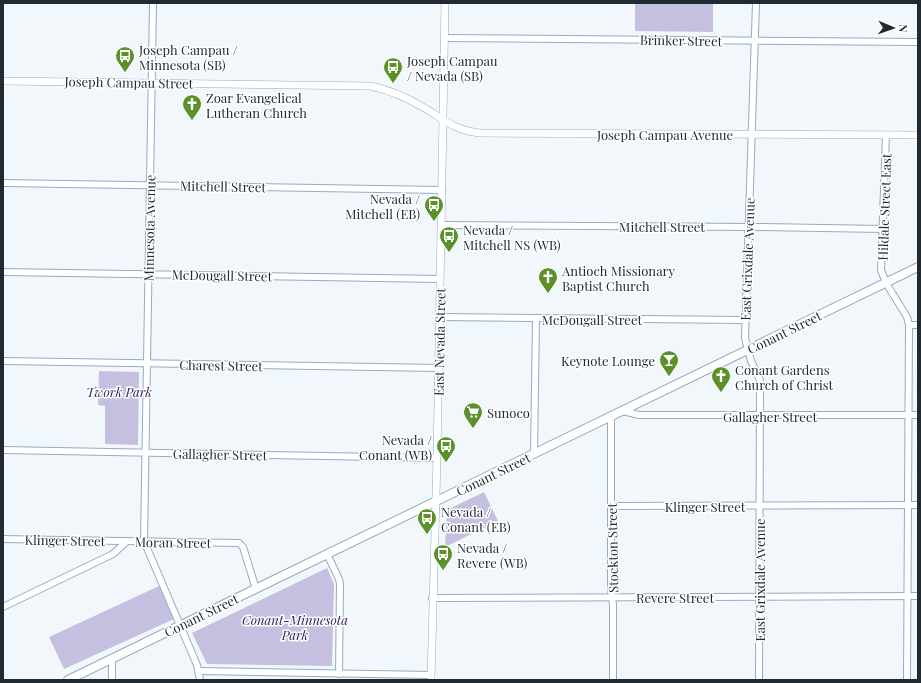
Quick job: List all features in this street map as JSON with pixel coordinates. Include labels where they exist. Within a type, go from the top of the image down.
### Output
[{"type":"main road","name":"Conant Street","points":[[68,680],[918,267]]},
{"type":"street","name":"Minnesota Avenue","points":[[144,541],[153,3]]},
{"type":"street","name":"East Nevada Street","points":[[431,678],[439,368],[445,3]]},
{"type":"street","name":"East Grixdale Avenue","points":[[756,3],[745,338],[750,361],[760,380],[759,680]]},
{"type":"street","name":"Brinker Street","points":[[445,38],[918,42]]},
{"type":"street","name":"Joseph Campau Street","points":[[3,81],[367,85],[379,88],[420,105]]},
{"type":"street","name":"Joseph Campau Avenue","points":[[420,105],[454,126],[469,132],[480,134],[918,135]]},
{"type":"street","name":"Hildale Street East","points":[[886,135],[882,270],[886,283],[907,317],[909,325],[907,680]]},
{"type":"street","name":"Mitchell Street","points":[[3,182],[442,190]]},
{"type":"street","name":"Mitchell Street","points":[[441,225],[883,228]]},
{"type":"street","name":"McDougall Street","points":[[3,272],[440,279]]},
{"type":"street","name":"McDougall Street","points":[[440,317],[746,320]]},
{"type":"street","points":[[534,454],[536,318]]},
{"type":"street","points":[[909,325],[918,325]]},
{"type":"street","name":"Charest Street","points":[[3,361],[439,368]]},
{"type":"street","name":"Gallagher Street","points":[[623,411],[639,415],[918,415]]},
{"type":"street","name":"Stockton Street","points":[[612,416],[611,506],[612,597],[614,604],[613,680]]},
{"type":"street","name":"Gallagher Street","points":[[3,450],[437,458]]},
{"type":"street","name":"Klinger Street","points":[[611,506],[918,506]]},
{"type":"street","name":"Klinger Street","points":[[3,539],[127,541]]},
{"type":"street","name":"Moran Street","points":[[3,607],[112,554],[127,541],[239,543],[243,547],[256,589]]},
{"type":"street","points":[[144,541],[199,671],[200,680]]},
{"type":"street","points":[[327,554],[340,584],[339,674]]},
{"type":"street","name":"Revere Street","points":[[432,598],[918,596]]},
{"type":"street","points":[[112,658],[112,680]]},
{"type":"street","points":[[199,671],[339,674],[431,678]]},
{"type":"green space","points":[[635,3],[713,3],[713,32],[635,31]]},
{"type":"green space","name":"Twork Park","points":[[99,371],[139,372],[138,445],[105,444],[105,406],[98,405]]},
{"type":"green space","points":[[484,492],[498,521],[445,547],[447,510]]},
{"type":"green space","name":"Conant-Minnesota Park","points":[[327,568],[334,584],[332,666],[207,664],[192,633]]},
{"type":"green space","points":[[159,586],[174,619],[64,669],[49,637]]},
{"type":"place","name":"Joseph Campau / Minnesota (SB)","points":[[125,73]]},
{"type":"place","name":"Joseph Campau / Nevada (SB)","points":[[393,84]]},
{"type":"place","name":"Zoar Evangelical Lutheran Church","points":[[192,121]]},
{"type":"place","name":"Nevada / Mitchell (EB)","points":[[434,222]]},
{"type":"place","name":"Nevada / Mitchell NS (WB)","points":[[449,253]]},
{"type":"place","name":"Antioch Missionary Baptist Church","points":[[548,294]]},
{"type":"place","name":"Keynote Lounge","points":[[669,377]]},
{"type":"place","name":"Conant Gardens Church of Christ","points":[[721,393]]},
{"type":"place","name":"Sunoco","points":[[473,429]]},
{"type":"place","name":"Nevada / Conant (WB)","points":[[446,463]]},
{"type":"place","name":"Nevada / Conant (EB)","points":[[427,535]]},
{"type":"place","name":"Nevada / Revere (WB)","points":[[443,571]]}]
